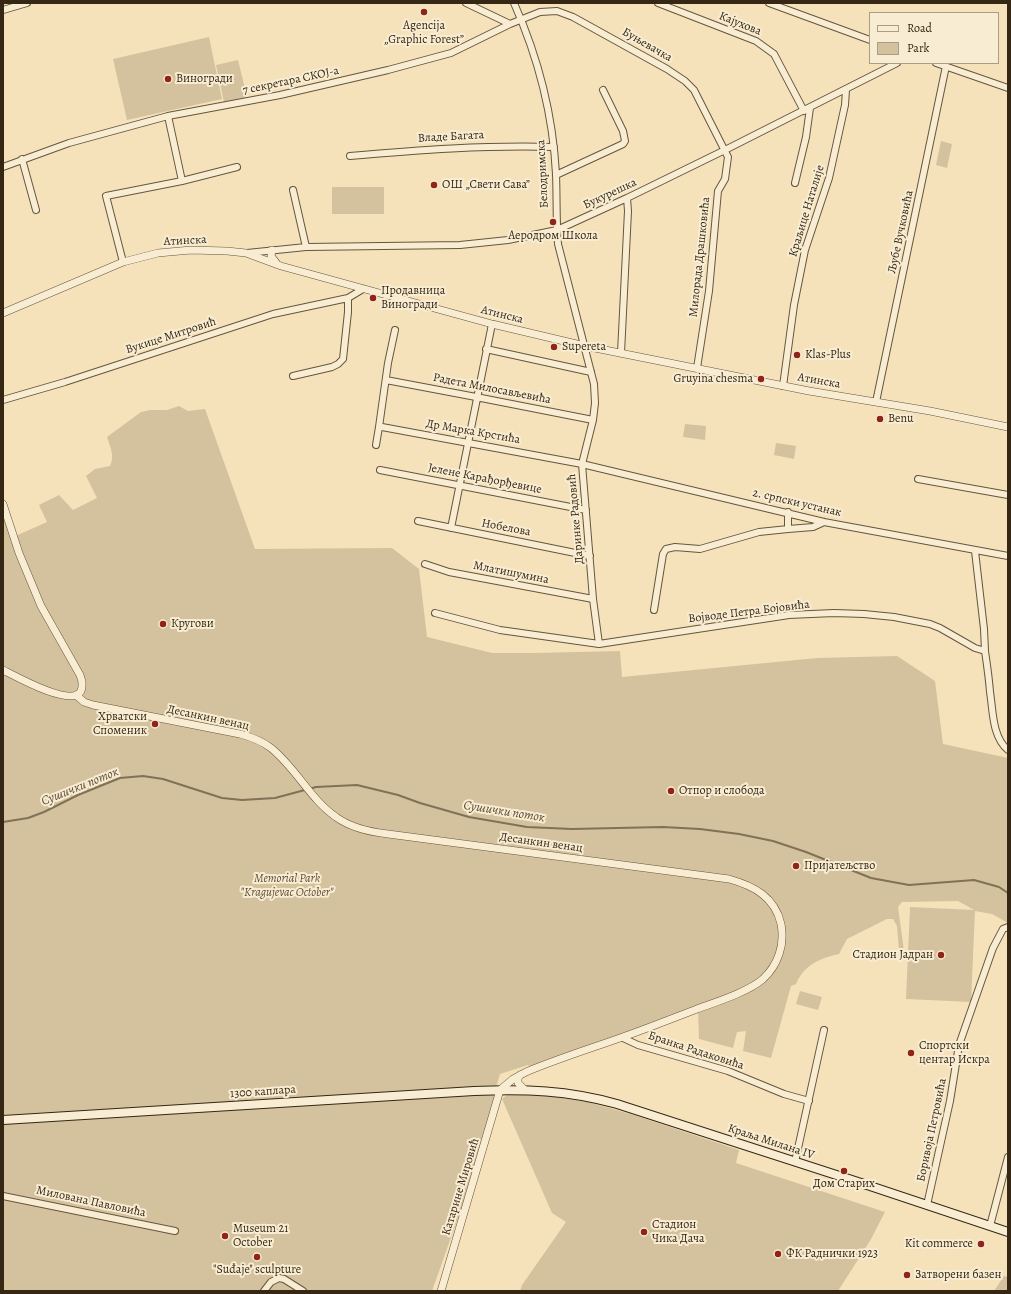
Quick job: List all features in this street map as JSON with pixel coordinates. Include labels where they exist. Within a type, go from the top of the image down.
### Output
[{"type":"main road","name":"Краља Милана IV","points":[[524,1089],[565,1093],[608,1102],[1008,1232]]},
{"type":"main road","name":"1300 каплара","points":[[3,1120],[524,1089]]},
{"type":"street","points":[[3,10],[27,3]]},
{"type":"street","points":[[466,3],[510,24]]},
{"type":"street","name":"Белодримска","points":[[514,3],[522,20],[551,123],[556,175],[556,230],[561,258],[585,346]]},
{"type":"street","name":"Кајухова","points":[[658,3],[756,41],[774,54],[807,109]]},
{"type":"street","points":[[769,3],[869,40]]},
{"type":"street","name":"Буњевачка","points":[[510,24],[540,12],[557,11],[568,15],[628,47],[686,81],[694,90],[725,150]]},
{"type":"street","name":"7 секретара СКОЈ-а","points":[[3,167],[69,143],[168,116],[280,95],[388,70],[451,53],[510,24]]},
{"type":"street","name":"Букурешка","points":[[246,253],[306,247],[460,245],[508,240],[556,230],[627,198],[846,90],[895,64]]},
{"type":"street","points":[[939,64],[1008,88]]},
{"type":"street","name":"Љубе Вучковића","points":[[876,402],[946,66]]},
{"type":"street","points":[[556,175],[623,144],[623,131],[603,90]]},
{"type":"street","name":"Краљице Наталије","points":[[783,386],[794,305],[805,250],[829,178],[845,105],[846,90]]},
{"type":"street","points":[[795,183],[806,137],[807,109]]},
{"type":"street","points":[[168,116],[182,181]]},
{"type":"street","name":"Владе Багата","points":[[350,156],[454,148],[554,146]]},
{"type":"street","name":"Милорада Драшковића","points":[[697,368],[709,291],[718,191],[727,172],[728,157],[725,150]]},
{"type":"street","points":[[22,159],[36,210]]},
{"type":"street","points":[[123,262],[106,196],[182,181],[237,167]]},
{"type":"street","points":[[294,190],[306,247]]},
{"type":"street","points":[[620,353],[628,211],[627,198]]},
{"type":"street","name":"Атинска","points":[[3,312],[123,262],[158,253],[191,250],[246,253],[278,265],[363,289],[492,324],[585,346],[783,386],[1008,427]]},
{"type":"street","points":[[272,250],[271,256],[278,265]]},
{"type":"street","name":"Вукице Митровић","points":[[3,400],[65,382],[273,314],[348,298],[363,289]]},
{"type":"street","points":[[293,376],[332,367],[343,359],[348,298]]},
{"type":"street","points":[[450,528],[492,324]]},
{"type":"street","points":[[376,445],[388,363],[396,330]]},
{"type":"street","name":"Даринке Радовић","points":[[585,346],[594,384],[595,403],[593,420],[582,464],[593,599],[599,644]]},
{"type":"street","points":[[486,349],[591,372]]},
{"type":"street","name":"Радета Милосављевића","points":[[386,380],[593,420]]},
{"type":"street","name":"Др Марка Крстића","points":[[379,427],[582,464]]},
{"type":"street","name":"2. српски устанак","points":[[582,464],[788,512],[824,522],[1008,556]]},
{"type":"street","name":"Јелене Карађорђевице","points":[[380,470],[586,510]]},
{"type":"street","points":[[918,479],[1008,496]]},
{"type":"street","points":[[3,504],[41,606],[82,680],[82,688],[80,693],[76,695]]},
{"type":"street","points":[[788,512],[788,529]]},
{"type":"street","name":"Нобелова","points":[[418,521],[590,556]]},
{"type":"street","points":[[654,610],[664,550],[668,548],[700,549],[759,532],[813,527],[824,522]]},
{"type":"street","points":[[975,551],[994,722],[999,738],[1008,750]]},
{"type":"street","name":"Млатишумина","points":[[425,564],[449,572],[593,599]]},
{"type":"street","name":"Војводе Петра Бојовића","points":[[435,613],[500,630],[599,644],[789,615],[834,613],[894,617],[930,624],[975,648],[985,651]]},
{"type":"street","name":"Десанкин венац","points":[[3,670],[51,692],[67,696],[76,695],[84,702],[93,706],[249,737],[271,749],[312,795],[337,818],[348,824],[369,831],[729,879],[747,884],[763,894],[771,904],[777,914],[782,934],[779,955],[774,966],[764,978],[754,985],[738,993],[623,1038],[533,1069],[520,1075],[500,1090]]},
{"type":"street","name":"Боривоја Петровића","points":[[927,1205],[950,1101],[959,1045],[993,948],[1004,929],[1008,927]]},
{"type":"street","points":[[795,1162],[824,1030]]},
{"type":"street","name":"Бранка Радаковића","points":[[623,1038],[638,1045],[728,1071],[784,1094],[809,1101]]},
{"type":"street","points":[[520,1075],[518,1083],[524,1089]]},
{"type":"street","name":"Катарине Мировић","points":[[441,1291],[500,1090]]},
{"type":"street","points":[[990,1226],[1008,1157]]},
{"type":"street","name":"Милована Павловића","points":[[3,1196],[175,1231]]},
{"type":"street","points":[[264,1291],[271,1282],[279,1278],[284,1279],[303,1291]]},
{"type":"green space","name":"Виногради","points":[[209,37],[222,99],[127,120],[113,59]]},
{"type":"green space","points":[[238,60],[247,97],[224,102],[216,65]]},
{"type":"green space","points":[[941,141],[952,144],[947,168],[936,165]]},
{"type":"green space","points":[[332,187],[384,187],[384,214],[332,214]]},
{"type":"green space","name":"Memorial Park \"Kragujevac October\"","points":[[179,406],[188,411],[205,409],[255,549],[392,548],[419,569],[427,637],[492,653],[620,651],[622,677],[817,658],[897,656],[935,681],[943,744],[1008,758],[1008,923],[992,914],[975,911],[971,1002],[906,999],[910,907],[974,910],[958,901],[902,902],[898,907],[904,951],[899,950],[897,926],[893,919],[887,919],[847,939],[839,954],[819,960],[808,967],[799,977],[796,984],[791,986],[771,1058],[743,1051],[746,1031],[737,1032],[733,1048],[699,1039],[698,1009],[533,1069],[528,1065],[500,1074],[495,1091],[503,1091],[432,1291],[3,1291],[3,516],[11,538],[47,522],[39,505],[59,495],[73,510],[97,498],[86,476],[95,469],[110,466],[112,455],[107,437],[141,412],[150,410],[167,410]]},
{"type":"green space","points":[[685,424],[706,426],[705,440],[683,437]]},
{"type":"green space","points":[[776,443],[796,446],[794,459],[774,455]]},
{"type":"green space","points":[[800,991],[822,997],[818,1010],[796,1004]]},
{"type":"green space","points":[[508,1094],[545,1095],[588,1102],[634,1115],[739,1150],[736,1163],[885,1212],[870,1241],[838,1291],[520,1291],[522,1285],[566,1222],[552,1213],[502,1099]]},
{"type":"green space","points":[[1004,1276],[1008,1277],[1008,1291],[994,1291]]},
{"type":"waterway","name":"Сушички поток","points":[[3,822],[28,818],[44,812],[78,795],[120,778],[143,776],[163,779],[222,798],[242,800],[275,798],[316,787],[357,785],[398,795],[469,817],[527,827],[572,829],[663,827],[700,829],[739,834],[773,841],[806,852],[871,878],[909,885],[974,880],[999,887],[1008,893]]},
{"type":"place","name":"Agencija „Graphic Forest”","points":[[424,12]]},
{"type":"place","name":"Виногради","points":[[168,79]]},
{"type":"place","name":"ОШ „Свети Сава”","points":[[434,185]]},
{"type":"place","name":"Аеродром Школа","points":[[553,222]]},
{"type":"place","name":"Продавница Виногради","points":[[373,298]]},
{"type":"place","name":"Supereta","points":[[554,347]]},
{"type":"place","name":"Klas-Plus","points":[[797,355]]},
{"type":"place","name":"Gruyina chesma","points":[[761,379]]},
{"type":"place","name":"Benu","points":[[880,419]]},
{"type":"place","name":"Кругови","points":[[163,624]]},
{"type":"place","name":"Хрватски Споменик","points":[[155,724]]},
{"type":"place","name":"Отпор и слобода","points":[[671,791]]},
{"type":"place","name":"Пријатељство","points":[[796,866]]},
{"type":"place","name":"Стадион Јадран","points":[[941,955]]},
{"type":"place","name":"Спортски центар Искра","points":[[911,1053]]},
{"type":"place","name":"Дом Старих","points":[[844,1171]]},
{"type":"place","name":"Стадион Чика Дача","points":[[644,1232]]},
{"type":"place","name":"Museum 21 October","points":[[225,1236]]},
{"type":"place","name":"Kit commerce","points":[[981,1244]]},
{"type":"place","name":"ФК Раднички 1923","points":[[778,1254]]},
{"type":"place","name":"\"Suđaje\" sculpture","points":[[257,1257]]},
{"type":"place","name":"Затворени базен","points":[[907,1275]]}]
